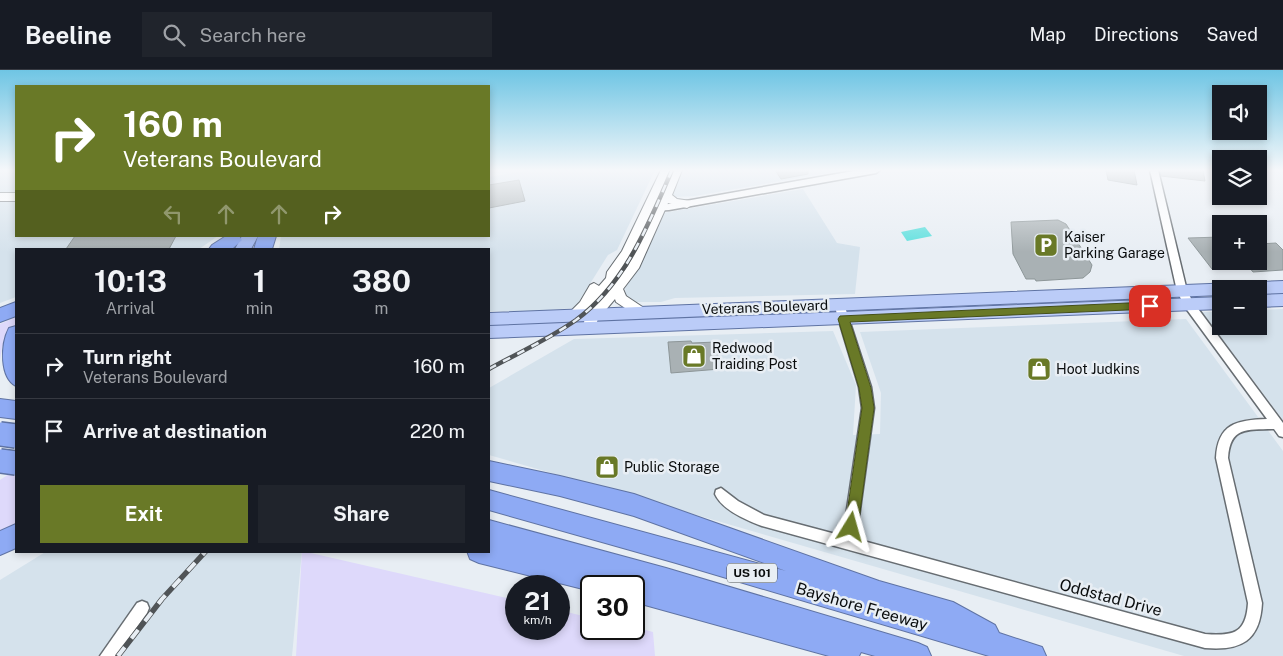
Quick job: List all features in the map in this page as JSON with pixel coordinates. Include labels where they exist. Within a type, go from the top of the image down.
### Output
[{"type":"highway","points":[[221,248],[238,242]]},
{"type":"highway","points":[[0,315],[15,309]]},
{"type":"highway","points":[[15,334],[6,348],[3,361],[8,372],[15,377]]},
{"type":"highway","points":[[0,439],[11,414]]},
{"type":"highway","points":[[0,434],[15,436]]},
{"type":"highway","points":[[0,460],[15,448]]},
{"type":"highway","points":[[0,467],[15,455]]},
{"type":"highway","points":[[0,460],[15,463]]},
{"type":"highway","points":[[490,462],[560,486]]},
{"type":"highway","points":[[490,472],[560,486],[634,505],[878,593],[953,615],[1023,653]]},
{"type":"highway","name":"Bayshore Freeway","points":[[490,500],[676,551],[1023,653]]},
{"type":"highway","name":"US 101","points":[[490,530],[666,580],[918,656]]},
{"type":"highway","points":[[0,544],[15,536]]},
{"type":"highway","points":[[487,553],[580,576]]},
{"type":"highway","points":[[645,593],[787,633],[884,656]]},
{"type":"main road","points":[[1267,288],[1283,287]]},
{"type":"main road","name":"Veterans Boulevard","points":[[490,318],[574,314],[591,322],[642,313],[1060,310],[1186,297],[1212,291]]},
{"type":"main road","name":"Veterans Boulevard","points":[[490,332],[591,322],[841,311],[1075,294],[1186,297],[1212,301]]},
{"type":"main road","points":[[1060,310],[1075,294]]},
{"type":"main road","points":[[1267,301],[1283,300]]},
{"type":"street","points":[[591,322],[633,268],[657,197]]},
{"type":"street","points":[[591,322],[595,304],[600,294],[612,279],[613,272],[654,208],[663,197]]},
{"type":"street","points":[[666,197],[674,202],[687,204]]},
{"type":"street","points":[[654,208],[724,197]]},
{"type":"street","points":[[1161,197],[1186,297],[1280,428]]},
{"type":"street","points":[[574,314],[585,305],[594,288],[604,276],[613,272]]},
{"type":"street","points":[[616,289],[621,300],[642,313]]},
{"type":"street","points":[[841,311],[865,388],[868,408],[849,544]]},
{"type":"street","name":"Oddstad Drive","points":[[721,494],[746,513],[762,520],[1205,641],[1234,642],[1244,636],[1252,627],[1256,616],[1255,603],[1222,458],[1223,441],[1227,434],[1236,428],[1248,425],[1280,428]]},
{"type":"street","points":[[107,656],[142,608]]},
{"type":"shaded area","points":[[0,197],[15,197],[15,237],[217,237],[200,248],[15,248],[15,297],[0,303]]},
{"type":"shaded area","points":[[490,197],[642,197],[617,250],[608,255],[573,308],[524,312],[490,311],[490,248],[279,248],[281,237],[490,237]]},
{"type":"shaded area","points":[[754,197],[808,197],[837,243],[860,247],[855,294],[675,298],[661,302],[636,302],[626,295],[625,288],[636,271],[663,213]]},
{"type":"shaded area","points":[[1283,309],[1283,420],[1219,335],[1267,335],[1267,310]]},
{"type":"shaded area","points":[[1202,312],[1212,312],[1212,325]]},
{"type":"shaded area","points":[[15,317],[15,332],[2,347],[0,360],[0,324]]},
{"type":"shaded area","points":[[1186,319],[1283,451],[1283,656],[1184,656],[490,455],[490,387],[574,339],[833,331],[856,385],[853,435],[880,434],[881,393],[860,332]]},
{"type":"shaded area","points":[[15,472],[15,528],[0,535],[0,480]]},
{"type":"shaded area","points":[[44,553],[302,553],[292,656],[0,656],[0,580]]},
{"type":"shaded area","points":[[302,553],[311,553],[505,597],[505,640],[570,640],[570,613],[580,615],[580,640],[645,640],[645,630],[653,632],[655,656],[296,656]]},
{"type":"water","points":[[925,227],[932,236],[907,241],[901,232]]},
{"type":"building","points":[[490,197],[524,197],[525,201],[490,208]]},
{"type":"building","name":"Kaiser Parking Garage","points":[[1058,220],[1066,224],[1092,265],[1090,272],[1083,278],[1036,281],[1035,279],[1026,279],[1013,254],[1011,222]]},
{"type":"building","points":[[74,237],[175,237],[170,248],[67,248]]},
{"type":"building","points":[[1212,237],[1212,269],[1188,238]]},
{"type":"building","points":[[1276,243],[1283,250],[1283,270],[1253,272],[1251,270],[1267,270],[1267,244]]},
{"type":"building","name":"Redwood Traiding Post","points":[[691,341],[692,343],[716,342],[720,369],[671,373],[668,342]]},
{"type":"railway","points":[[490,368],[566,327],[609,289],[634,252],[660,197]]},
{"type":"railway","points":[[118,656],[162,599],[204,553]]},
{"type":"place","name":"Kaiser Parking Garage","points":[[1046,245]]},
{"type":"place","name":"Redwood Traiding Post","points":[[694,356]]},
{"type":"place","name":"Hoot Judkins","points":[[1039,369]]},
{"type":"place","name":"Public Storage","points":[[607,467]]},
{"type":"route","points":[[851,527],[868,408],[865,388],[844,319],[1150,306]]}]
